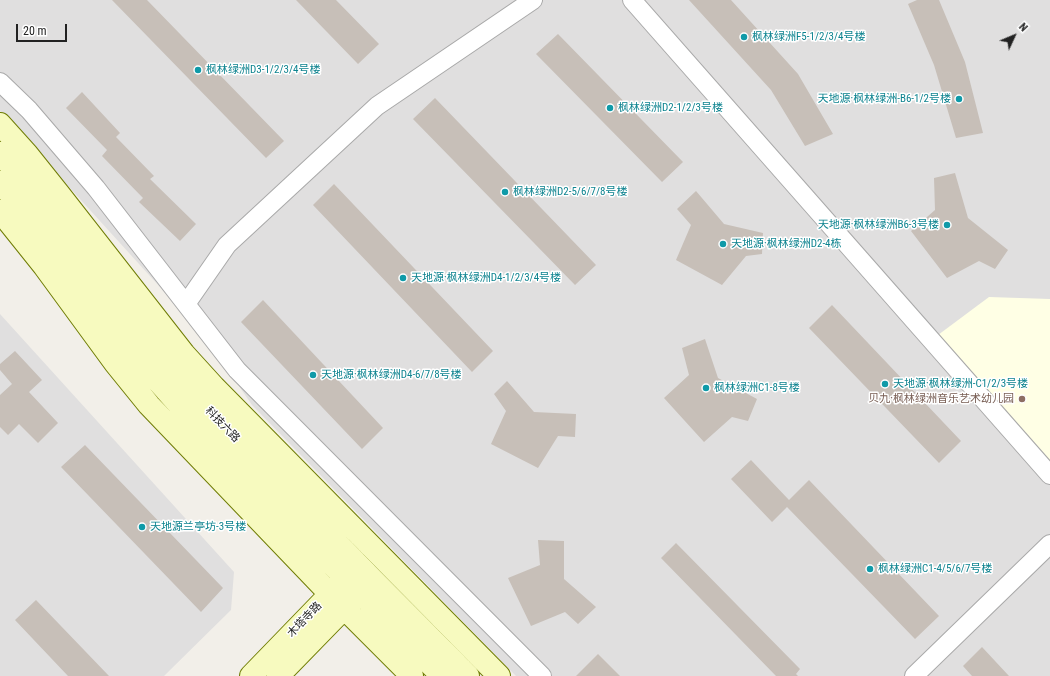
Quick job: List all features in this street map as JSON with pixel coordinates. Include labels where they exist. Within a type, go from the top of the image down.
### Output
[{"type":"main road","points":[[0,124],[27,154],[59,194],[184,354],[214,387],[499,676]]},
{"type":"main road","name":"科技六路","points":[[0,153],[61,224],[149,344],[201,404],[359,579],[442,676]]},
{"type":"main road","name":"科技六路","points":[[0,182],[54,246],[135,355],[237,468],[468,676]]},
{"type":"main road","points":[[0,211],[44,266],[114,363],[149,405],[337,601],[412,676]]},
{"type":"main road","name":"木塔寺路","points":[[251,676],[337,601],[359,579]]},
{"type":"main road","name":"木塔寺路","points":[[278,676],[337,601]]},
{"type":"street","points":[[186,304],[227,245],[377,106],[532,0]]},
{"type":"street","points":[[632,0],[1050,475]]},
{"type":"street","points":[[0,82],[28,110],[96,188],[237,370],[542,676]]},
{"type":"street","points":[[914,676],[1050,544]]},
{"type":"shaded area","points":[[0,0],[1050,0],[1050,676],[516,676],[252,405],[225,366],[159,286],[0,111]]},
{"type":"shaded area","name":"贝九·枫林绿洲音乐艺术幼儿园","points":[[989,297],[1050,299],[1050,463],[938,335]]},
{"type":"shaded area","points":[[0,314],[234,572],[231,610],[164,676],[0,676]]},
{"type":"building","name":"枫林绿洲D3-1/2/3/4号楼","points":[[112,0],[147,0],[284,141],[266,158]]},
{"type":"building","points":[[296,0],[336,0],[379,44],[358,64]]},
{"type":"building","name":"枫林绿洲F5-1/2/3/4号楼","points":[[689,0],[731,0],[798,74],[833,134],[805,146],[771,90]]},
{"type":"building","name":"天地源·枫林绿洲-B6-1/2号楼","points":[[917,0],[939,0],[965,62],[983,133],[956,138],[934,65],[908,4]]},
{"type":"building","name":"枫林绿洲D2-1/2/3号楼","points":[[558,34],[683,162],[662,182],[536,54]]},
{"type":"building","points":[[82,92],[120,133],[116,137],[154,176],[150,179],[196,224],[180,241],[139,202],[143,198],[102,156],[107,150],[66,108]]},
{"type":"building","name":"枫林绿洲D2-5/6/7/8号楼","points":[[435,98],[596,265],[575,285],[413,119]]},
{"type":"building","name":"天地源·枫林绿洲B6-3号楼","points":[[955,173],[968,218],[1008,250],[995,269],[979,261],[947,278],[911,231],[935,210],[934,178]]},
{"type":"building","name":"天地源·枫林绿洲D4-1/2/3/4号楼","points":[[334,184],[493,351],[472,372],[313,205]]},
{"type":"building","name":"天地源·枫林绿洲D2-4栋","points":[[696,191],[724,224],[763,233],[762,254],[746,256],[722,285],[676,260],[691,225],[677,209]]},
{"type":"building","name":"天地源·枫林绿洲D4-6/7/8号楼","points":[[263,300],[383,428],[362,449],[241,322]]},
{"type":"building","name":"天地源·枫林绿洲-C1/2/3号楼","points":[[832,305],[961,441],[939,463],[809,328]]},
{"type":"building","name":"枫林绿洲C1-8号楼","points":[[705,339],[718,378],[757,399],[748,421],[732,417],[704,442],[664,398],[689,375],[682,348]]},
{"type":"building","points":[[15,351],[42,380],[29,392],[58,423],[38,443],[19,424],[8,435],[0,427],[0,395],[12,384],[0,370],[0,364]]},
{"type":"building","points":[[507,381],[534,412],[576,414],[575,437],[558,436],[538,468],[491,444],[506,411],[494,394]]},
{"type":"building","name":"天地源兰亭坊-3号楼","points":[[85,445],[223,588],[201,612],[61,467]]},
{"type":"building","name":"枫林绿洲C1-4/5/6/7号楼","points":[[751,460],[789,500],[809,480],[939,616],[915,639],[787,507],[772,522],[731,479]]},
{"type":"building","points":[[538,540],[564,541],[564,579],[596,607],[578,624],[565,612],[531,626],[508,578],[540,565]]},
{"type":"building","points":[[676,543],[800,669],[796,674],[798,676],[776,676],[661,558]]},
{"type":"building","points":[[36,600],[109,676],[68,676],[15,620]]},
{"type":"building","points":[[982,647],[1009,676],[972,676],[963,666]]},
{"type":"building","points":[[598,654],[620,676],[576,676]]},
{"type":"place","name":"枫林绿洲F5-1/2/3/4号楼","points":[[744,37]]},
{"type":"place","name":"枫林绿洲D3-1/2/3/4号楼","points":[[198,70]]},
{"type":"place","name":"天地源·枫林绿洲-B6-1/2号楼","points":[[959,99]]},
{"type":"place","name":"枫林绿洲D2-1/2/3号楼","points":[[610,108]]},
{"type":"place","name":"枫林绿洲D2-5/6/7/8号楼","points":[[505,192]]},
{"type":"place","name":"天地源·枫林绿洲B6-3号楼","points":[[947,225]]},
{"type":"place","name":"天地源·枫林绿洲D2-4栋","points":[[723,244]]},
{"type":"place","name":"天地源·枫林绿洲D4-1/2/3/4号楼","points":[[403,278]]},
{"type":"place","name":"天地源·枫林绿洲D4-6/7/8号楼","points":[[313,375]]},
{"type":"place","name":"天地源·枫林绿洲-C1/2/3号楼","points":[[885,384]]},
{"type":"place","name":"枫林绿洲C1-8号楼","points":[[706,388]]},
{"type":"place","name":"贝九·枫林绿洲音乐艺术幼儿园","points":[[1022,399]]},
{"type":"place","name":"天地源兰亭坊-3号楼","points":[[142,527]]},
{"type":"place","name":"枫林绿洲C1-4/5/6/7号楼","points":[[870,569]]}]
